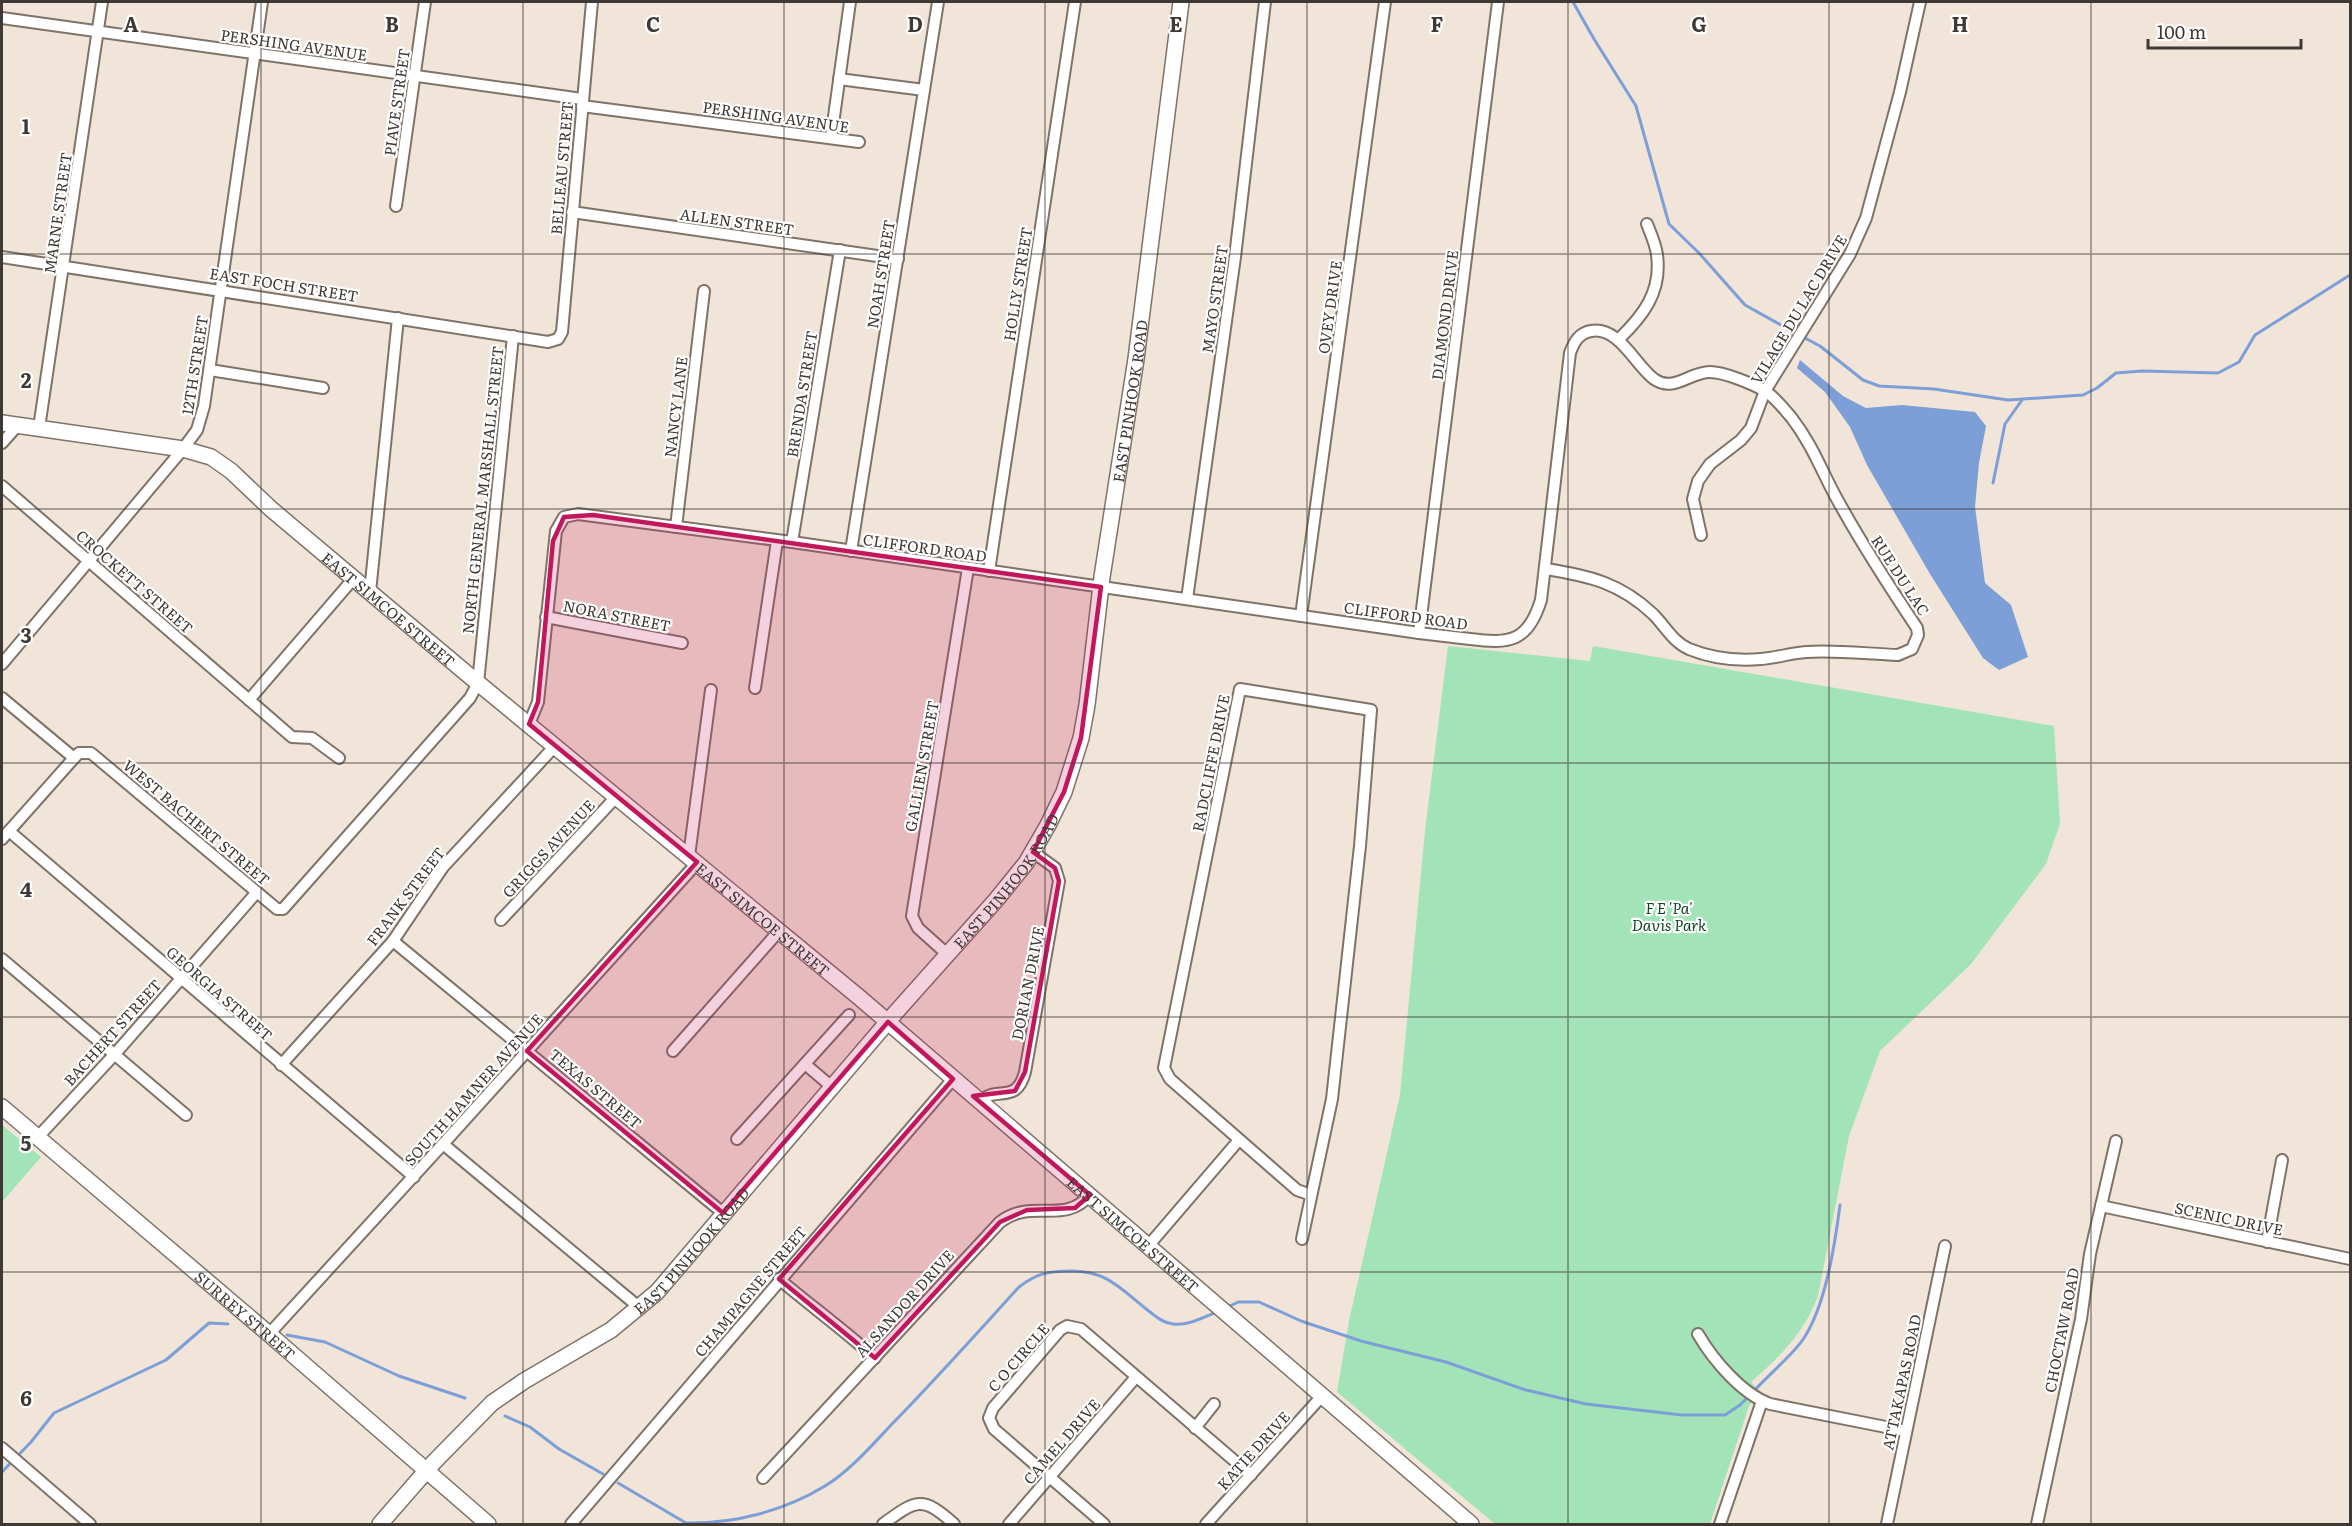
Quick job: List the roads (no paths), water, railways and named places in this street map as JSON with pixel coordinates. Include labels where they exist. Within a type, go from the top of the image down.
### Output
[{"type":"street","name":"MARNE STREET","points":[[39,428],[102,2]]},
{"type":"street","name":"12TH STREET","points":[[2,664],[183,449],[200,424],[210,370],[262,2]]},
{"type":"street","name":"PIAVE STREET","points":[[396,206],[425,2]]},
{"type":"street","name":"BELLEAU STREET","points":[[560,337],[592,2]]},
{"type":"street","points":[[831,138],[850,2]]},
{"type":"street","name":"NOAH STREET","points":[[851,552],[938,2]]},
{"type":"street","name":"HOLLY STREET","points":[[989,571],[1075,2]]},
{"type":"street","name":"EAST PINHOOK ROAD","points":[[380,1524],[425,1471],[492,1402],[611,1330],[639,1308],[682,1264],[723,1213],[996,900],[1033,852],[1064,792],[1081,738],[1101,587],[1136,359],[1181,2]]},
{"type":"street","name":"MAYO STREET","points":[[1187,599],[1235,257],[1265,2]]},
{"type":"street","name":"OVEY DRIVE","points":[[1301,616],[1385,2]]},
{"type":"street","name":"DIAMOND DRIVE","points":[[1419,633],[1498,2]]},
{"type":"street","name":"VILAGE DU LAC DRIVE","points":[[1701,535],[1693,498],[1694,490],[1710,464],[1741,440],[1751,428],[1764,391],[1850,254],[1866,218],[1900,92],[1920,2]]},
{"type":"street","name":"PERSHING AVENUE","points":[[2,18],[415,76],[582,102],[634,115],[698,120],[859,142]]},
{"type":"street","points":[[839,79],[924,90]]},
{"type":"street","name":"ALLEN STREET","points":[[572,213],[897,259]]},
{"type":"street","points":[[1546,569],[1570,352],[1581,335],[1593,330],[1603,331],[1618,340],[1642,316],[1654,289],[1657,255],[1647,224]]},
{"type":"street","name":"BRENDA STREET","points":[[792,542],[840,250]]},
{"type":"street","name":"EAST FOCH STREET","points":[[2,257],[548,342],[560,337]]},
{"type":"street","name":"NANCY LANE","points":[[676,527],[704,291]]},
{"type":"street","points":[[370,592],[398,318]]},
{"type":"street","name":"NORTH GENERAL MARSHALL STREET","points":[[478,683],[513,336]]},
{"type":"street","name":"RUE DU LAC","points":[[1546,569],[1590,577],[1616,586],[1655,616],[1676,641],[1686,648],[1709,656],[1743,660],[1806,652],[1898,655],[1912,649],[1918,635],[1917,628],[1840,505],[1807,439],[1781,406],[1764,391],[1727,376],[1710,372],[1665,384],[1648,374],[1618,340]]},
{"type":"street","points":[[210,370],[323,388]]},
{"type":"street","name":"EAST SIMCOE STREET","points":[[2,423],[183,449],[211,457],[231,471],[271,509],[478,683],[888,1022],[1471,1524]]},
{"type":"street","points":[[2,443],[18,425]]},
{"type":"street","name":"CROCKETT STREET","points":[[2,486],[292,737],[312,738],[339,758]]},
{"type":"street","name":"CLIFFORD ROAD","points":[[529,724],[538,702],[553,542],[559,523],[564,517],[571,515],[593,515],[792,542],[1493,642],[1514,639],[1530,625],[1541,600],[1546,569]]},
{"type":"street","points":[[755,688],[777,541]]},
{"type":"street","name":"GALLIEN STREET","points":[[947,954],[918,928],[912,916],[968,568]]},
{"type":"street","points":[[249,700],[354,578]]},
{"type":"street","name":"NORA STREET","points":[[546,617],[682,643]]},
{"type":"street","name":"WEST BACHERT STREET","points":[[74,758],[85,752],[97,758],[277,909],[283,909],[470,698],[478,683]]},
{"type":"street","name":"RADCLIFFE DRIVE","points":[[1302,1239],[1332,1100],[1360,846],[1371,710],[1240,689],[1164,1063],[1165,1071],[1170,1079],[1297,1190],[1311,1195]]},
{"type":"street","points":[[693,859],[711,690]]},
{"type":"street","points":[[2,698],[74,758],[5,835]]},
{"type":"street","name":"FRANK STREET","points":[[281,1065],[393,941],[443,867],[555,746]]},
{"type":"street","name":"GRIGGS AVENUE","points":[[501,920],[617,796]]},
{"type":"street","name":"GEORGIA STREET","points":[[5,835],[414,1177]]},
{"type":"street","name":"DORIAN DRIVE","points":[[981,1102],[989,1096],[1014,1091],[1022,1082],[1025,1072],[1059,881],[1055,868],[1033,852]]},
{"type":"street","name":"SOUTH HAMNER AVENUE","points":[[269,1334],[527,1051],[693,859]]},
{"type":"street","name":"BACHERT STREET","points":[[37,1138],[114,1055],[256,891]]},
{"type":"street","points":[[672,1052],[779,931]]},
{"type":"street","name":"TEXAS STREET","points":[[393,941],[723,1213]]},
{"type":"street","points":[[2,959],[186,1115]]},
{"type":"street","points":[[737,1139],[849,1015]]},
{"type":"street","points":[[805,1064],[832,1087]]},
{"type":"street","name":"CHAMPAGNE STREET","points":[[571,1524],[953,1079]]},
{"type":"street","name":"SURREY STREET","points":[[2,1107],[488,1524]]},
{"type":"street","points":[[1149,1245],[1239,1140]]},
{"type":"street","name":"CHOCTAW ROAD","points":[[2037,1524],[2081,1319],[2090,1254],[2116,1141]]},
{"type":"street","points":[[443,1144],[639,1308]]},
{"type":"street","points":[[2267,1242],[2282,1160]]},
{"type":"street","name":"ALSANDOR DRIVE","points":[[764,1478],[1003,1219],[1027,1210],[1069,1210],[1080,1206],[1090,1195]]},
{"type":"street","name":"SCENIC DRIVE","points":[[2101,1206],[2350,1259]]},
{"type":"street","name":"ATTAKAPAS ROAD","points":[[1887,1524],[1945,1246]]},
{"type":"street","points":[[779,1279],[875,1358]]},
{"type":"street","name":"C O CIRCLE","points":[[1104,1524],[994,1429],[989,1418],[993,1408],[1060,1330],[1067,1326],[1081,1329],[1251,1475]]},
{"type":"street","points":[[1698,1334],[1711,1357],[1759,1400],[1906,1431]]},
{"type":"street","name":"CAMEL DRIVE","points":[[1009,1524],[1136,1377]]},
{"type":"street","name":"KATIE DRIVE","points":[[1206,1524],[1323,1396]]},
{"type":"street","points":[[1720,1524],[1759,1400]]},
{"type":"street","points":[[1196,1428],[1214,1404]]},
{"type":"street","points":[[2,1448],[90,1524]]},
{"type":"street","points":[[883,1524],[904,1509],[920,1504],[936,1509],[954,1524]]},
{"type":"water","points":[[1800,360],[1843,396],[1866,408],[1902,405],[1975,412],[1986,426],[1979,463],[1975,507],[1985,583],[2011,605],[2028,657],[1999,670],[1983,658],[1930,574],[1867,465],[1850,427],[1825,392],[1797,368]]},
{"type":"waterway","points":[[1573,2],[1636,106],[1669,224],[1699,253],[1745,305],[1797,334]]},
{"type":"waterway","points":[[1803,337],[1820,346],[1863,380],[1879,386],[1934,389],[2008,400],[2083,395],[2097,388],[2116,373],[2142,371],[2218,373],[2239,362],[2255,335],[2350,275]]},
{"type":"waterway","points":[[1993,483],[2005,424],[2022,400]]},
{"type":"waterway","points":[[1754,1391],[1794,1351],[1812,1324],[1824,1291],[1840,1205]]},
{"type":"waterway","points":[[618,1483],[686,1523],[722,1521],[758,1514],[809,1495],[834,1480],[869,1449],[1019,1287],[1042,1274],[1082,1271],[1103,1277],[1120,1287],[1158,1318],[1169,1323],[1190,1322],[1217,1312]]},
{"type":"waterway","points":[[1226,1308],[1238,1302],[1259,1302],[1301,1321],[1361,1341],[1446,1362],[1526,1390],[1586,1404],[1682,1415],[1725,1415],[1749,1396]]},
{"type":"waterway","points":[[2,1472],[31,1442],[54,1413],[166,1360],[209,1323],[228,1324]]},
{"type":"waterway","points":[[287,1335],[325,1342],[399,1376],[465,1398]]},
{"type":"waterway","points":[[505,1416],[530,1427],[559,1449],[603,1474]]},
{"type":"park label","name":"F E 'Pa' Davis Park","points":[[1669,916]]}]
